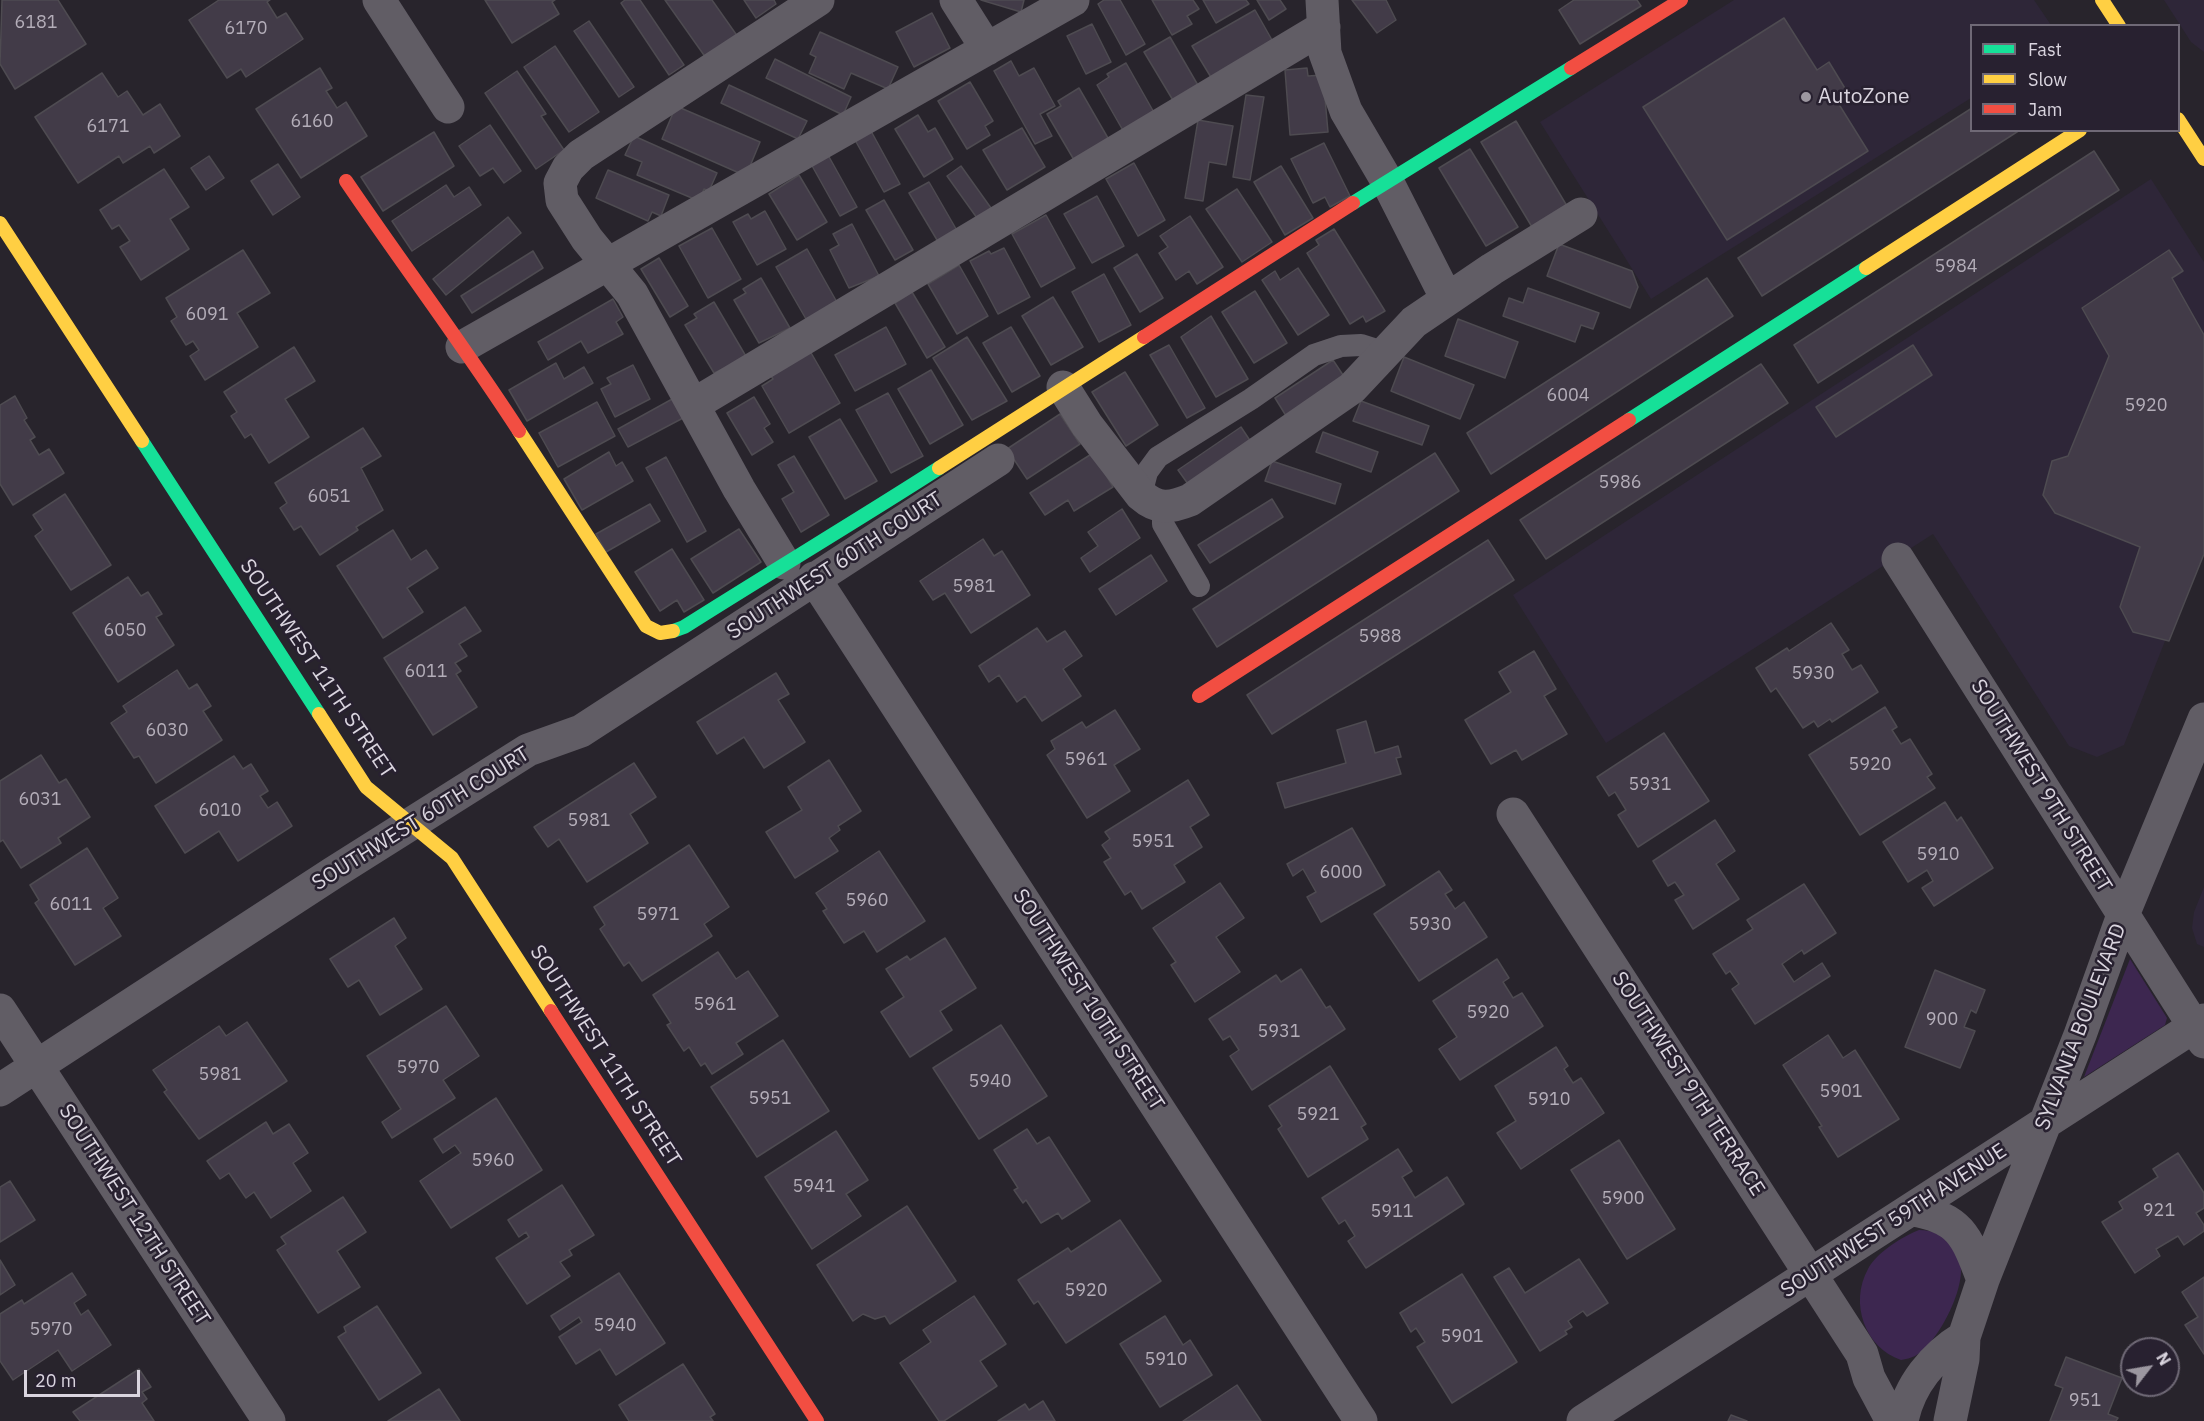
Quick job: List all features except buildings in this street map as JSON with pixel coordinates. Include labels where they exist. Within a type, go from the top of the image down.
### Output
[{"type":"street","points":[[379,0],[448,108]]},
{"type":"street","points":[[784,563],[632,294],[606,264],[562,200],[560,183],[568,168],[581,155],[818,0]]},
{"type":"street","points":[[956,0],[987,49]]},
{"type":"street","points":[[462,347],[1073,0]]},
{"type":"street","points":[[346,181],[428,302],[462,347],[646,626],[655,633],[668,633],[684,627],[784,563],[833,536],[1387,181],[1681,0]]},
{"type":"street","points":[[2102,0],[2117,24]]},
{"type":"street","points":[[693,405],[1323,14],[1325,53],[1346,111],[1387,181],[1447,299]]},
{"type":"street","points":[[1199,696],[2077,132]]},
{"type":"street","points":[[1063,387],[1094,434],[1152,502],[1190,500],[1352,388],[1414,322],[1581,214]]},
{"type":"street","name":"SOUTHWEST 11TH STREET","points":[[0,223],[366,787],[452,858],[817,1421]]},
{"type":"street","name":"SOUTHWEST 60TH COURT","points":[[0,1090],[411,823],[528,750],[581,731],[998,460]]},
{"type":"street","name":"SOUTHWEST 9TH STREET","points":[[1898,559],[2123,915],[2201,1030]]},
{"type":"street","name":"SOUTHWEST 10TH STREET","points":[[814,579],[1361,1421]]},
{"type":"street","name":"SYLVANIA BOULEVARD","points":[[1920,1410],[1963,1359],[1964,1337],[1983,1280],[2080,1035],[2123,915],[2204,719]]},
{"type":"street","name":"SOUTHWEST 9TH TERRACE","points":[[1514,814],[1862,1354],[1920,1410]]},
{"type":"street","name":"SOUTHWEST 12TH STREET","points":[[0,1010],[269,1421]]},
{"type":"street","name":"SOUTHWEST 59TH AVENUE","points":[[1583,1421],[2043,1125],[2201,1030]]},
{"type":"street","points":[[1912,1210],[1932,1213],[1953,1223],[1967,1240],[1983,1280]]},
{"type":"street","points":[[1920,1410],[1946,1348],[1964,1337]]},
{"type":"street","name":"SOUTHWEST 9TH TERRACE","points":[[1862,1354],[1869,1378],[1920,1410]]},
{"type":"lane","points":[[1199,586],[1152,502],[1148,472],[1158,457],[1251,399],[1314,355],[1341,346],[1361,345],[1386,353]]},
{"type":"shaded area","points":[[1734,0],[2034,0],[2050,24],[1970,24],[1970,99],[1651,299],[1540,122]]},
{"type":"shaded area","points":[[2164,0],[2204,0],[2204,52],[2191,42]]},
{"type":"shaded area","points":[[2151,179],[2204,262],[2204,542],[2124,745],[2097,757],[2069,746],[1933,534],[1606,743],[1513,595]]},
{"type":"shaded area","points":[[2204,887],[2204,947],[2197,944],[2192,928],[2194,912]]},
{"type":"shaded area","points":[[2130,959],[2167,1018],[2165,1025],[2084,1077]]},
{"type":"shaded area","points":[[1919,1230],[1933,1232],[1945,1239],[1960,1262],[1961,1273],[1955,1300],[1941,1328],[1924,1350],[1913,1357],[1901,1360],[1878,1346],[1870,1335],[1864,1323],[1860,1296],[1862,1282],[1877,1257],[1905,1236]]},
{"type":"traffic: fast","points":[[1353,203],[1571,68]]},
{"type":"traffic: fast","points":[[1629,420],[1866,268]]},
{"type":"traffic: fast","points":[[142,441],[319,714]]},
{"type":"traffic: fast","points":[[673,631],[684,627],[939,468]]},
{"type":"traffic: slow","points":[[2102,0],[2118,24]]},
{"type":"traffic: slow","points":[[2180,122],[2204,159]]},
{"type":"traffic: slow","points":[[1866,268],[2077,132]]},
{"type":"traffic: slow","points":[[0,223],[142,441]]},
{"type":"traffic: slow","points":[[939,468],[1144,337]]},
{"type":"traffic: slow","points":[[519,431],[646,626],[660,633],[673,631]]},
{"type":"traffic: slow","points":[[319,714],[366,787],[452,858],[551,1011]]},
{"type":"traffic: jam","points":[[1571,68],[1681,0]]},
{"type":"traffic: jam","points":[[346,181],[519,431]]},
{"type":"traffic: jam","points":[[1144,337],[1353,203]]},
{"type":"traffic: jam","points":[[1199,696],[1629,420]]},
{"type":"traffic: jam","points":[[551,1011],[817,1421]]},
{"type":"place","name":"AutoZone","points":[[1806,97]]}]
